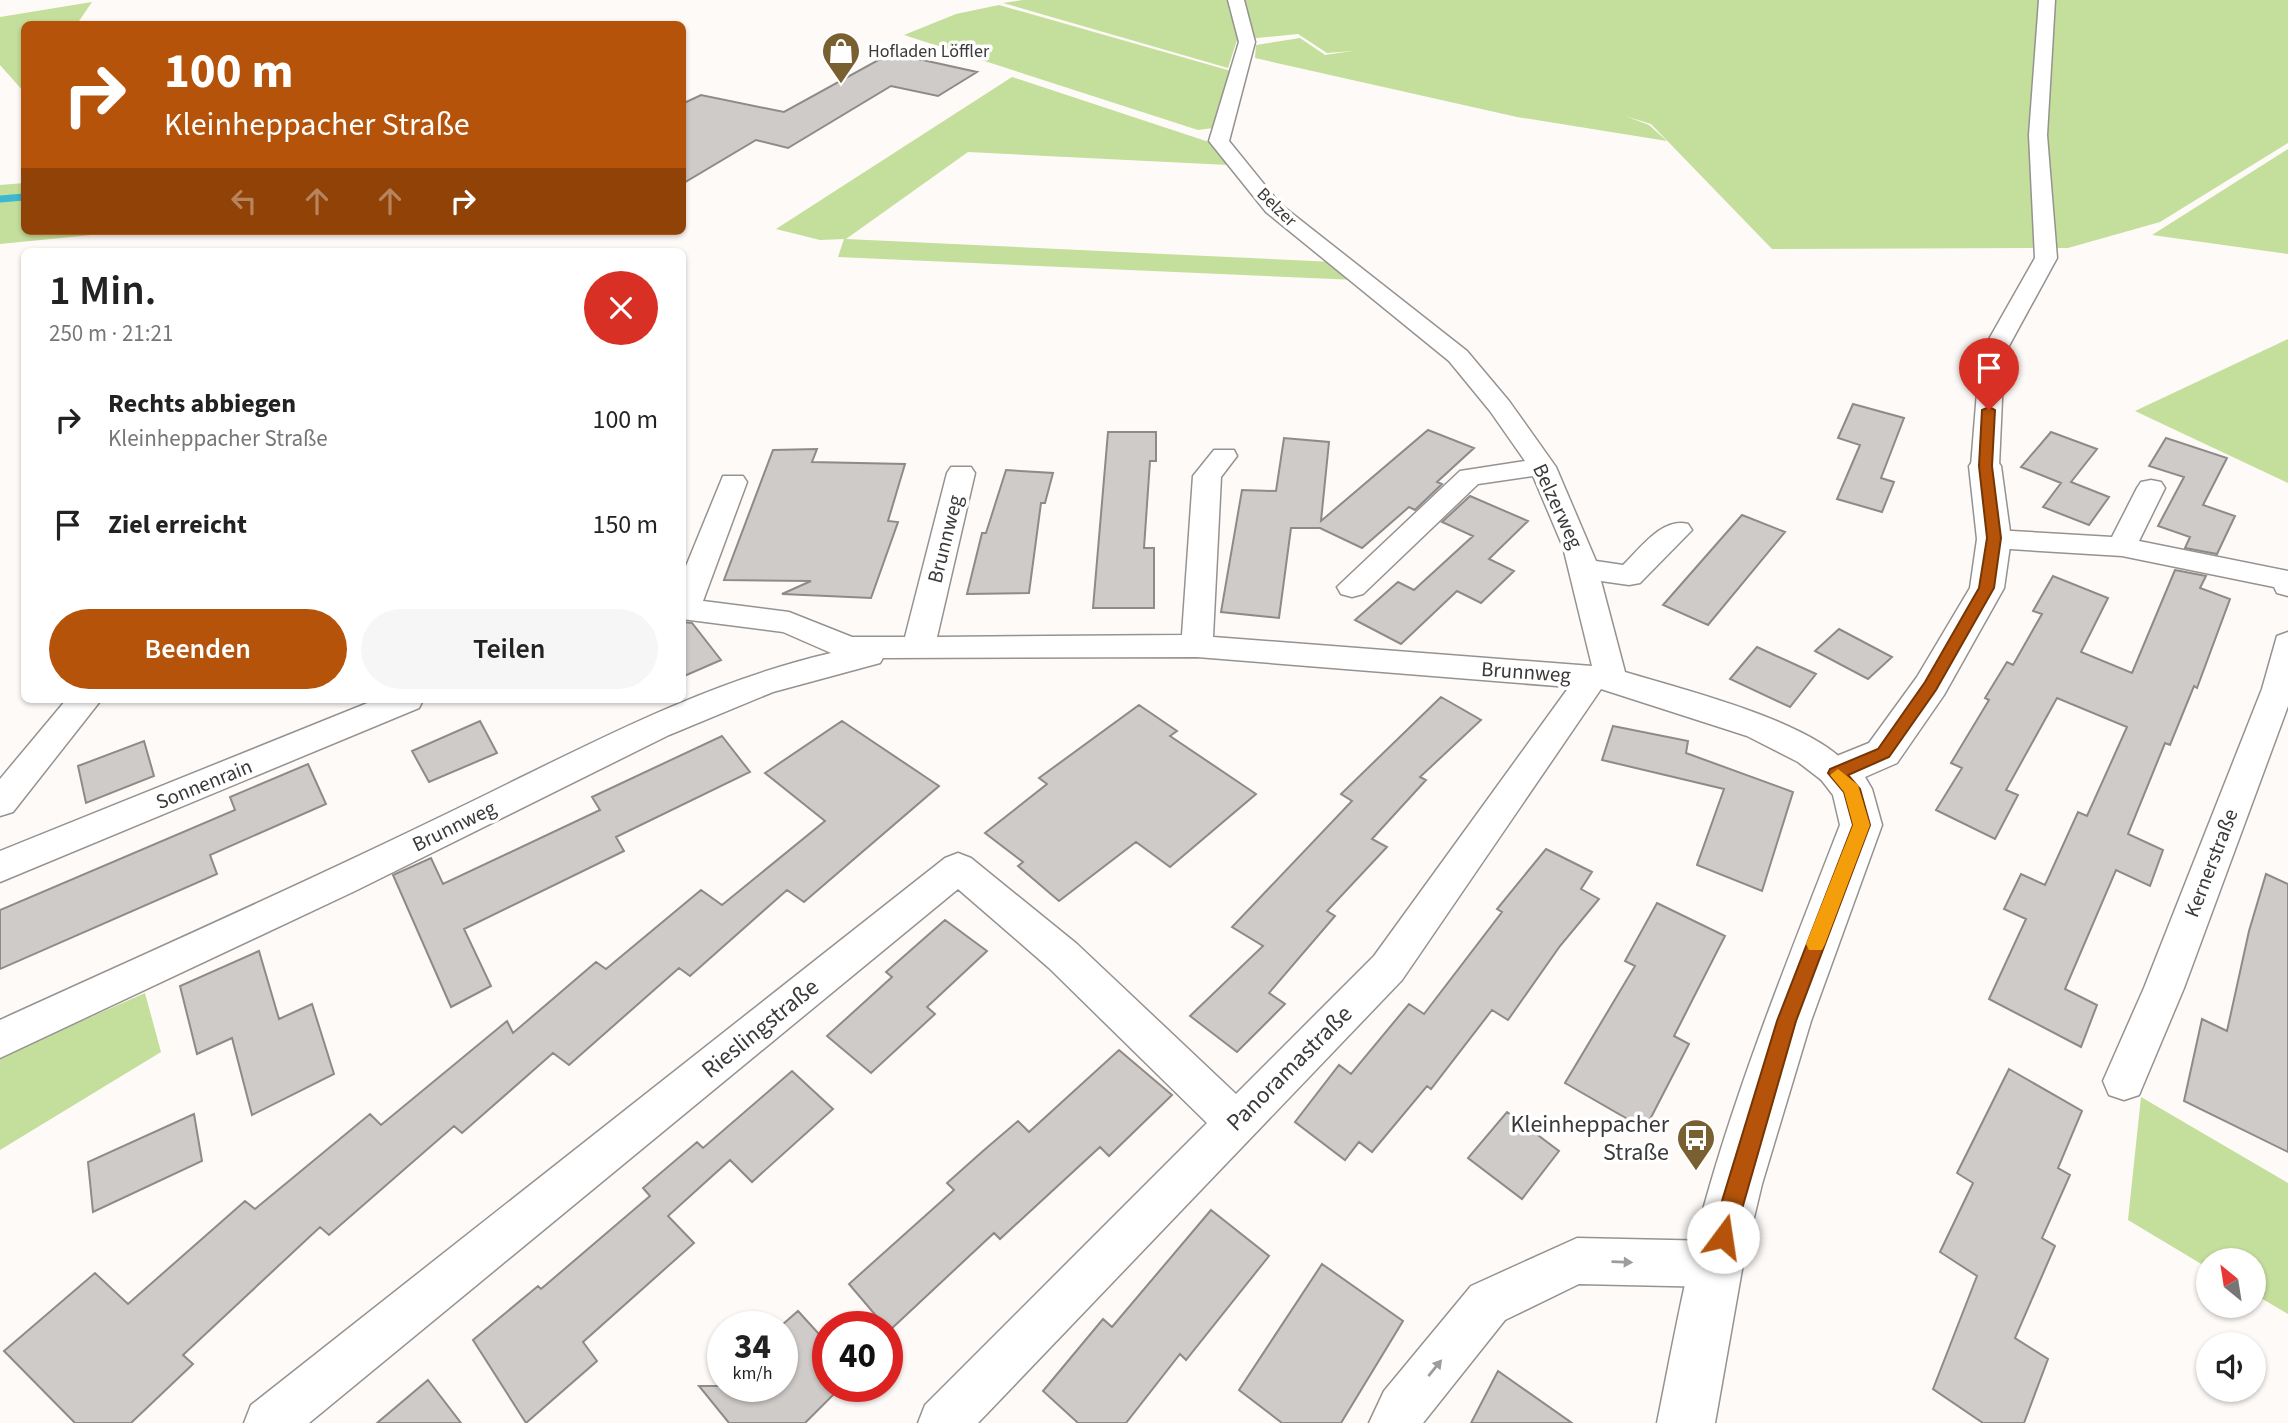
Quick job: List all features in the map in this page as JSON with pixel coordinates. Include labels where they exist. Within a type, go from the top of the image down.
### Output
[{"type":"street","name":"Belzer","points":[[1236,0],[1247,42],[1219,141],[1273,208],[1458,356]]},
{"type":"street","points":[[1686,1423],[1716,1264],[1736,1184],[1787,1021],[1861,825],[1852,789],[1836,773],[1883,753],[1931,686],[1987,588],[1994,538],[1985,466],[1992,355],[2046,258],[2038,135],[2047,0]]},
{"type":"street","name":"Belzerweg","points":[[1458,356],[1500,406],[1542,467],[1578,547],[1584,568],[1602,678]]},
{"type":"street","points":[[1197,646],[1207,477],[1224,456]]},
{"type":"street","points":[[1352,587],[1470,477],[1542,467]]},
{"type":"street","name":"Brunnweg","points":[[919,645],[961,473]]},
{"type":"street","name":"Brunnweg","points":[[686,604],[733,482]]},
{"type":"street","points":[[2122,547],[2151,488]]},
{"type":"street","points":[[1584,568],[1629,576],[1678,530]]},
{"type":"street","points":[[1994,538],[2122,547],[2284,580],[2288,586]]},
{"type":"street","name":"Brunnweg","points":[[686,609],[789,622],[848,648],[919,645],[1197,646],[1602,678],[1759,727],[1810,753],[1836,773]]},
{"type":"street","name":"Kernerstraße","points":[[2124,1081],[2164,988],[2278,689],[2288,643]]},
{"type":"street","name":"Brunnweg","points":[[0,1040],[676,718],[820,664],[919,645]]},
{"type":"street","name":"Panoramastraße","points":[[943,1423],[1388,968],[1602,678]]},
{"type":"street","points":[[0,803],[83,703]]},
{"type":"street","name":"Sonnenrain","points":[[0,867],[400,703]]},
{"type":"street","name":"Rieslingstraße","points":[[269,1423],[958,868],[1063,956],[1236,1122]]},
{"type":"street","points":[[1394,1423],[1488,1303],[1577,1261],[1716,1264]]},
{"type":"green space","points":[[1023,0],[2288,0],[2288,143],[2160,222],[2068,248],[1772,249],[1651,124],[1625,116],[1649,125],[1667,141],[1517,117],[1255,58],[1256,45],[1300,38],[1325,55],[1352,51],[1327,53],[1298,34],[1237,40],[1228,68],[1003,3]]},
{"type":"green space","points":[[92,2],[79,21],[21,21],[21,89],[0,65],[0,17]]},
{"type":"green space","points":[[999,5],[1231,71],[1213,128],[1198,130],[904,35],[956,14]]},
{"type":"green space","points":[[1012,77],[1212,143],[1228,165],[968,152],[846,239],[1333,262],[1356,280],[838,257],[844,239],[820,240],[776,229]]},
{"type":"green space","points":[[2288,149],[2288,254],[2152,235]]},
{"type":"green space","points":[[21,183],[21,235],[91,235],[0,244],[0,185]]},
{"type":"green space","points":[[2288,339],[2288,483],[2135,411]]},
{"type":"green space","points":[[145,993],[161,1052],[0,1150],[0,1057]]},
{"type":"green space","points":[[2141,1097],[2288,1183],[2288,1314],[2266,1301],[2266,1248],[2196,1248],[2196,1261],[2128,1220]]},
{"type":"building","points":[[891,53],[977,72],[938,96],[891,86],[788,148],[756,140],[686,182],[686,102],[701,95],[784,112]]},
{"type":"building","points":[[1853,404],[1904,418],[1881,478],[1894,482],[1882,512],[1837,499],[1860,445],[1838,438]]},
{"type":"building","points":[[1428,430],[1474,448],[1437,482],[1442,484],[1415,510],[1409,507],[1362,548],[1320,528],[1291,528],[1279,618],[1221,612],[1242,490],[1276,491],[1284,438],[1329,442],[1321,521]]},
{"type":"building","points":[[1108,432],[1156,432],[1156,461],[1150,461],[1144,548],[1154,548],[1154,608],[1093,608]]},
{"type":"building","points":[[2051,432],[2097,449],[2071,482],[2109,497],[2089,525],[2043,507],[2061,483],[2021,467]]},
{"type":"building","points":[[2166,438],[2227,458],[2203,505],[2235,516],[2217,554],[2185,548],[2190,537],[2158,526],[2184,477],[2149,466]]},
{"type":"building","points":[[817,449],[812,462],[905,464],[888,521],[898,522],[871,598],[782,594],[811,581],[724,580],[773,450]]},
{"type":"building","points":[[1006,470],[1053,473],[1045,503],[1041,503],[1029,593],[967,594],[982,533],[986,533]]},
{"type":"building","points":[[1470,496],[1528,521],[1489,559],[1514,571],[1481,603],[1457,591],[1401,644],[1355,620],[1398,582],[1414,590],[1473,536],[1442,522]]},
{"type":"building","points":[[1742,515],[1785,532],[1708,625],[1663,605]]},
{"type":"building","points":[[2175,570],[2206,576],[2200,588],[2230,599],[2197,688],[2194,686],[2170,745],[2165,743],[2128,834],[2163,850],[2150,886],[2116,870],[2065,989],[2097,1005],[2081,1047],[1989,999],[2026,919],[2004,909],[2021,874],[2045,885],[2078,812],[2087,816],[2127,727],[2057,698],[2006,790],[2018,795],[1995,839],[1936,810],[1962,768],[1951,763],[1989,700],[1985,698],[2007,662],[2013,665],[2042,614],[2033,611],[2053,576],[2108,598],[2081,652],[2132,673]]},
{"type":"building","points":[[686,622],[692,623],[721,660],[686,675]]},
{"type":"building","points":[[1839,629],[1892,657],[1868,679],[1815,651]]},
{"type":"building","points":[[1757,647],[1816,674],[1790,707],[1730,679]]},
{"type":"building","points":[[1441,697],[1481,720],[1420,777],[1426,780],[1372,839],[1387,847],[1327,911],[1335,916],[1269,993],[1285,1004],[1237,1052],[1190,1016],[1263,946],[1232,927],[1352,801],[1341,794]]},
{"type":"building","points":[[1139,705],[1177,731],[1170,736],[1256,794],[1170,867],[1136,842],[1059,901],[1018,866],[1023,862],[985,833],[1047,784],[1039,778]]},
{"type":"building","points":[[480,721],[497,753],[429,782],[412,751]]},
{"type":"building","points":[[842,721],[939,786],[804,902],[787,890],[690,976],[679,968],[569,1065],[553,1053],[462,1133],[454,1126],[329,1235],[320,1227],[183,1355],[193,1364],[131,1423],[75,1423],[4,1351],[95,1273],[128,1304],[245,1201],[255,1209],[370,1114],[381,1125],[507,1021],[513,1033],[596,962],[606,969],[701,890],[722,905],[825,821],[765,773]]},
{"type":"building","points":[[1613,726],[1688,741],[1686,753],[1793,792],[1762,891],[1697,865],[1724,789],[1602,760]]},
{"type":"building","points":[[722,736],[750,772],[616,837],[624,851],[464,929],[491,986],[451,1007],[393,875],[431,858],[443,884],[600,810],[592,797]]},
{"type":"building","points":[[144,741],[154,776],[86,803],[78,766]]},
{"type":"building","points":[[308,764],[326,804],[210,855],[217,874],[0,969],[0,910],[235,810],[230,797]]},
{"type":"building","points":[[1546,849],[1592,872],[1581,889],[1599,899],[1560,946],[1508,1020],[1492,1010],[1431,1089],[1427,1086],[1372,1152],[1359,1142],[1345,1160],[1295,1122],[1339,1065],[1351,1074],[1409,1004],[1424,1014],[1502,912],[1497,909]]},
{"type":"building","points":[[2266,874],[2288,884],[2288,1152],[2184,1101],[2202,1019],[2227,1031],[2249,931]]},
{"type":"building","points":[[1657,903],[1725,936],[1674,1036],[1689,1044],[1645,1129],[1565,1083],[1635,966],[1625,961]]},
{"type":"building","points":[[945,920],[987,951],[927,1007],[935,1014],[871,1073],[827,1036],[892,977],[886,972]]},
{"type":"building","points":[[259,951],[279,1019],[312,1004],[334,1074],[252,1115],[232,1038],[197,1054],[180,986]]},
{"type":"building","points":[[1119,1050],[1172,1095],[1109,1156],[1100,1147],[1000,1239],[994,1233],[903,1318],[903,1311],[872,1311],[849,1284],[954,1190],[947,1183],[1018,1121],[1029,1132]]},
{"type":"building","points":[[2009,1069],[2082,1111],[2058,1168],[2070,1175],[2042,1238],[2055,1246],[2015,1338],[2048,1359],[2024,1423],[1983,1423],[1933,1389],[1977,1276],[1940,1252],[1973,1183],[1957,1173]]},
{"type":"building","points":[[792,1071],[833,1109],[752,1182],[730,1160],[668,1216],[694,1243],[583,1342],[597,1361],[526,1423],[473,1340],[538,1286],[541,1289],[650,1196],[643,1188],[697,1142],[703,1148]]},
{"type":"building","points":[[1507,1112],[1559,1151],[1522,1199],[1468,1158]]},
{"type":"building","points":[[194,1114],[202,1161],[93,1212],[88,1162]]},
{"type":"building","points":[[1211,1210],[1269,1256],[1186,1360],[1180,1354],[1126,1423],[1078,1423],[1043,1391],[1103,1319],[1112,1327]]},
{"type":"building","points":[[1322,1264],[1403,1321],[1341,1423],[1282,1423],[1239,1390]]},
{"type":"building","points":[[798,1311],[812,1326],[812,1402],[826,1402],[805,1423],[729,1423],[712,1402],[798,1402]]},
{"type":"building","points":[[1498,1371],[1572,1423],[1471,1423]]},
{"type":"building","points":[[428,1380],[461,1423],[377,1423]]},
{"type":"building","points":[[699,1386],[707,1386],[707,1396]]},
{"type":"waterway","points":[[0,199],[21,197]]},
{"type":"slow traffic","points":[[1816,944],[1861,825],[1852,789],[1838,775]]},
{"type":"place","name":"Hofladen Löffler","points":[[841,85]]},
{"type":"place","name":"Kleinheppacher Straße","points":[[1696,1172]]},
{"type":"route","points":[[1723,1237],[1736,1184],[1787,1021],[1861,825],[1852,789],[1836,773],[1883,753],[1931,686],[1987,588],[1994,538],[1985,466],[1989,410]]}]
